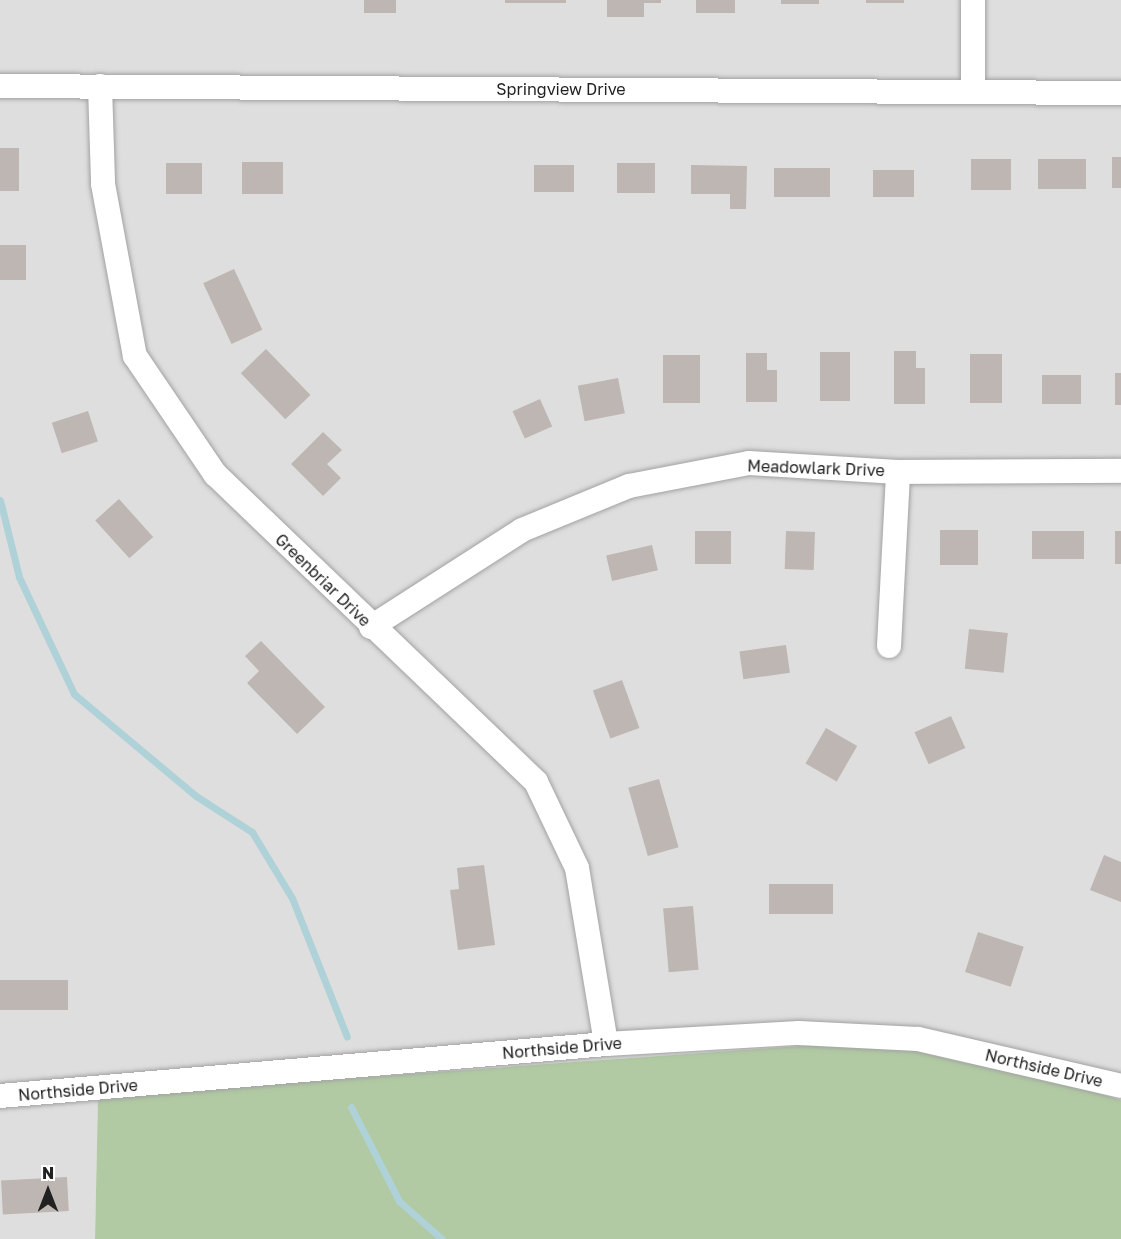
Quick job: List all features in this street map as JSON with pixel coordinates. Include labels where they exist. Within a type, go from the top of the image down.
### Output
[{"type":"street","points":[[973,0],[973,91]]},
{"type":"street","name":"Springview Drive","points":[[0,86],[1121,93]]},
{"type":"street","name":"Greenbriar Drive","points":[[100,86],[103,184],[135,356],[215,474],[371,627],[470,713],[536,782],[577,868],[606,1044]]},
{"type":"street","name":"Meadowlark Drive","points":[[371,627],[522,530],[629,486],[749,463],[898,472],[1121,471]]},
{"type":"street","points":[[889,646],[898,472]]},
{"type":"street","name":"Northside Drive","points":[[0,1096],[606,1044],[799,1033],[918,1039],[1121,1086]]},
{"type":"shaded area","points":[[0,0],[1121,0],[1121,1100],[911,1038],[98,1096],[95,1239],[0,1239]]},
{"type":"green space","points":[[912,1038],[1121,1100],[1121,1239],[95,1239],[98,1096]]},
{"type":"building","points":[[364,0],[396,0],[396,13],[364,13]]},
{"type":"building","points":[[505,0],[566,0],[566,3],[505,3]]},
{"type":"building","points":[[607,0],[661,0],[661,3],[644,3],[644,17],[607,17]]},
{"type":"building","points":[[696,0],[735,0],[735,13],[696,13]]},
{"type":"building","points":[[781,0],[819,0],[819,4],[781,4]]},
{"type":"building","points":[[866,0],[904,0],[904,3],[866,3]]},
{"type":"building","points":[[0,148],[19,148],[19,191],[0,191]]},
{"type":"building","points":[[1112,157],[1121,157],[1121,188],[1112,188]]},
{"type":"building","points":[[971,159],[1011,159],[1011,190],[971,190]]},
{"type":"building","points":[[1038,159],[1086,159],[1086,189],[1038,189]]},
{"type":"building","points":[[242,162],[283,162],[283,194],[242,194]]},
{"type":"building","points":[[166,163],[202,163],[202,194],[166,194]]},
{"type":"building","points":[[617,163],[655,163],[655,193],[617,193]]},
{"type":"building","points":[[534,165],[574,165],[574,192],[534,192]]},
{"type":"building","points":[[691,165],[747,166],[746,209],[730,209],[730,194],[691,194]]},
{"type":"building","points":[[774,168],[830,168],[830,197],[774,197]]},
{"type":"building","points":[[873,170],[914,170],[914,197],[873,197]]},
{"type":"building","points":[[0,245],[26,245],[26,280],[0,280]]},
{"type":"building","points":[[234,269],[262,330],[232,344],[203,283]]},
{"type":"building","points":[[266,349],[310,395],[285,419],[241,373]]},
{"type":"building","points":[[894,351],[916,351],[916,368],[925,368],[925,404],[894,404]]},
{"type":"building","points":[[820,352],[850,352],[850,401],[820,401]]},
{"type":"building","points":[[746,353],[767,353],[767,370],[777,370],[777,402],[746,402]]},
{"type":"building","points":[[970,354],[1002,354],[1002,403],[970,403]]},
{"type":"building","points":[[663,355],[700,355],[700,403],[663,403]]},
{"type":"building","points":[[1115,373],[1121,373],[1121,405],[1115,405]]},
{"type":"building","points":[[1042,375],[1081,375],[1081,404],[1042,404]]},
{"type":"building","points":[[618,378],[625,413],[585,421],[578,386]]},
{"type":"building","points":[[540,399],[552,426],[525,439],[513,411]]},
{"type":"building","points":[[88,411],[98,441],[62,453],[52,423]]},
{"type":"building","points":[[323,432],[342,450],[327,464],[341,478],[323,496],[291,464]]},
{"type":"building","points":[[119,499],[153,537],[129,558],[95,520]]},
{"type":"building","points":[[940,530],[978,530],[978,565],[940,565]]},
{"type":"building","points":[[695,531],[731,531],[731,564],[695,564]]},
{"type":"building","points":[[786,531],[815,532],[814,570],[785,569]]},
{"type":"building","points":[[1032,531],[1084,531],[1084,559],[1032,559]]},
{"type":"building","points":[[1115,531],[1121,531],[1121,564],[1115,564]]},
{"type":"building","points":[[652,545],[658,570],[612,581],[606,556]]},
{"type":"building","points":[[969,629],[1008,633],[1004,673],[965,669]]},
{"type":"building","points":[[261,641],[325,707],[297,734],[247,683],[259,671],[245,656]]},
{"type":"building","points":[[786,645],[790,673],[743,679],[739,652]]},
{"type":"building","points":[[622,680],[639,728],[610,739],[593,691]]},
{"type":"building","points":[[951,716],[965,748],[929,764],[914,732]]},
{"type":"building","points":[[826,728],[857,746],[837,782],[806,764]]},
{"type":"building","points":[[659,779],[679,847],[648,856],[628,788]]},
{"type":"building","points":[[1104,855],[1121,862],[1121,902],[1090,890]]},
{"type":"building","points":[[484,865],[495,945],[458,950],[450,890],[459,889],[457,868]]},
{"type":"building","points":[[769,884],[833,884],[833,914],[769,914]]},
{"type":"building","points":[[693,906],[699,970],[669,972],[663,909]]},
{"type":"building","points":[[978,932],[1024,947],[1011,987],[965,972]]},
{"type":"building","points":[[0,980],[68,980],[68,1010],[0,1010]]},
{"type":"building","points":[[67,1177],[69,1211],[3,1214],[1,1180]]},
{"type":"waterway","points":[[0,500],[19,577],[74,694],[196,796],[252,832],[292,898],[347,1037]]},
{"type":"waterway","points":[[351,1107],[399,1201],[442,1239]]}]
